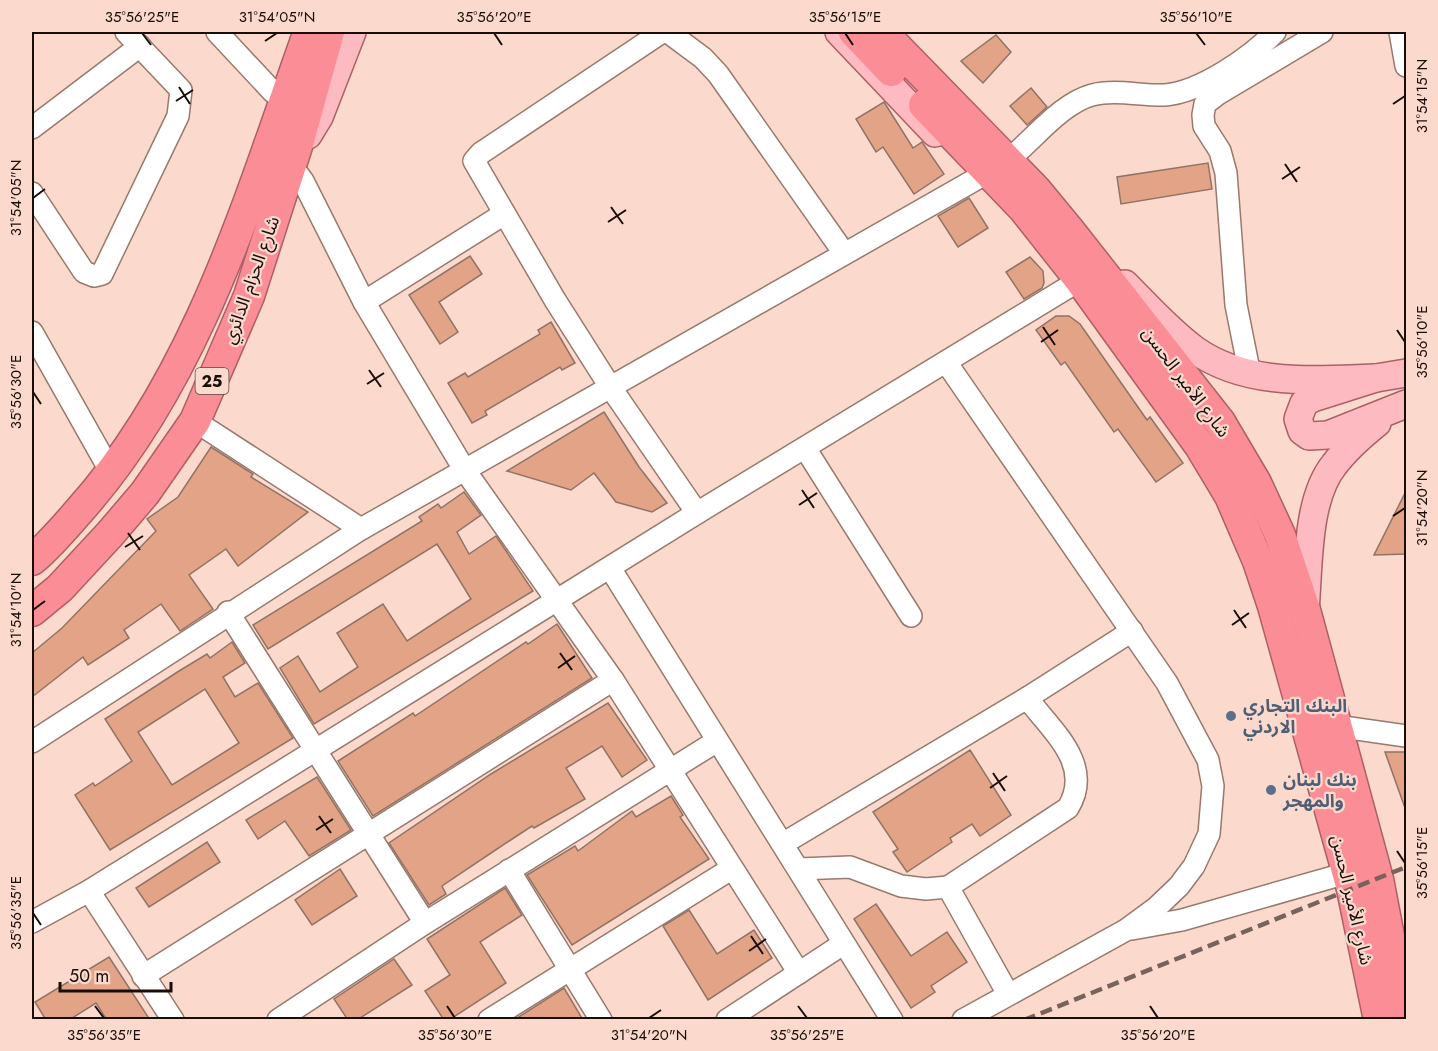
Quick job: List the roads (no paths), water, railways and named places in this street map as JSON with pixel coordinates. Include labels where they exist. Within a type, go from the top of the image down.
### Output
[{"type":"highway","points":[[288,100],[309,32]]},
{"type":"highway","points":[[288,100],[329,32]]},
{"type":"highway","name":"شارع الأمير الحسن","points":[[854,32],[1029,199],[1069,230],[1220,422],[1256,483],[1280,535],[1305,610],[1336,726],[1379,1020]]},
{"type":"highway","name":"شارع الأمير الحسن","points":[[882,32],[1029,199],[1080,280],[1200,446],[1230,496],[1258,561],[1405,1020]]},
{"type":"highway","name":"شارع الحزام الدائري","points":[[32,611],[60,588],[110,534],[145,493],[195,421],[249,296],[286,152],[288,100]]},
{"type":"highway","name":"شارع الحزام الدائري","points":[[32,560],[45,549],[112,474],[175,374],[286,152]]},
{"type":"main road","name":"25","points":[[288,100],[295,32]]},
{"type":"main road","name":"25","points":[[286,152],[308,136],[319,117],[352,32]]},
{"type":"main road","points":[[839,32],[978,178],[1029,199]]},
{"type":"main road","points":[[902,32],[1016,153],[1029,199]]},
{"type":"main road","points":[[1069,230],[1194,349],[1215,362],[1250,375],[1299,381],[1376,378],[1407,373]]},
{"type":"main road","points":[[1376,378],[1304,404],[1298,419],[1302,431],[1309,436],[1328,435],[1406,404]]},
{"type":"main road","points":[[1305,610],[1312,526],[1324,482],[1333,466],[1358,439],[1406,404]]},
{"type":"street","points":[[217,32],[288,100]]},
{"type":"street","points":[[662,32],[476,157],[477,168],[609,385],[697,513]]},
{"type":"street","points":[[668,32],[718,74],[844,253]]},
{"type":"street","points":[[1016,153],[1081,99],[1101,94],[1167,94],[1188,89],[1218,75],[1262,45],[1275,32]]},
{"type":"street","points":[[1250,375],[1236,305],[1226,173],[1220,151],[1204,126],[1205,104],[1322,32]]},
{"type":"street","points":[[1400,32],[1407,66]]},
{"type":"street","points":[[32,128],[133,39],[181,90],[178,116],[102,274],[94,276],[84,272],[32,193]]},
{"type":"street","points":[[286,152],[364,302],[464,469],[613,680],[799,974]]},
{"type":"street","points":[[32,742],[228,612],[361,529],[609,385],[978,178]]},
{"type":"street","points":[[364,302],[504,214]]},
{"type":"street","points":[[32,922],[89,891],[697,513],[1080,280]]},
{"type":"street","points":[[32,332],[112,474]]},
{"type":"street","points":[[946,362],[1167,683],[1208,760],[1213,806],[1209,834],[1194,866],[1179,886],[1156,908],[1126,930],[963,1020]]},
{"type":"street","points":[[195,421],[361,529]]},
{"type":"street","points":[[805,448],[910,616]]},
{"type":"street","points":[[610,568],[717,741],[784,843],[843,944],[892,1020]]},
{"type":"street","points":[[228,612],[425,923]]},
{"type":"street","points":[[784,843],[1027,698],[1132,631]]},
{"type":"street","points":[[143,976],[613,680]]},
{"type":"street","points":[[799,869],[850,867],[901,886],[926,889],[948,887],[1068,808],[1075,797],[1079,775],[1075,762],[1027,698]]},
{"type":"street","points":[[1336,726],[1407,736]]},
{"type":"street","points":[[291,1016],[425,923],[717,741]]},
{"type":"street","points":[[489,1020],[731,869]]},
{"type":"street","points":[[509,870],[601,1020]]},
{"type":"street","points":[[1126,930],[1360,883]]},
{"type":"street","points":[[948,887],[1008,994]]},
{"type":"street","points":[[89,891],[173,1020]]},
{"type":"street","points":[[727,1020],[843,944]]},
{"type":"railway","points":[[1024,1020],[1406,867]]},
{"type":"place","name":"البنك التجاري الاردني","points":[[1231,716]]},
{"type":"place","name":"بنك لبنان والمهجر","points":[[1271,790]]}]
